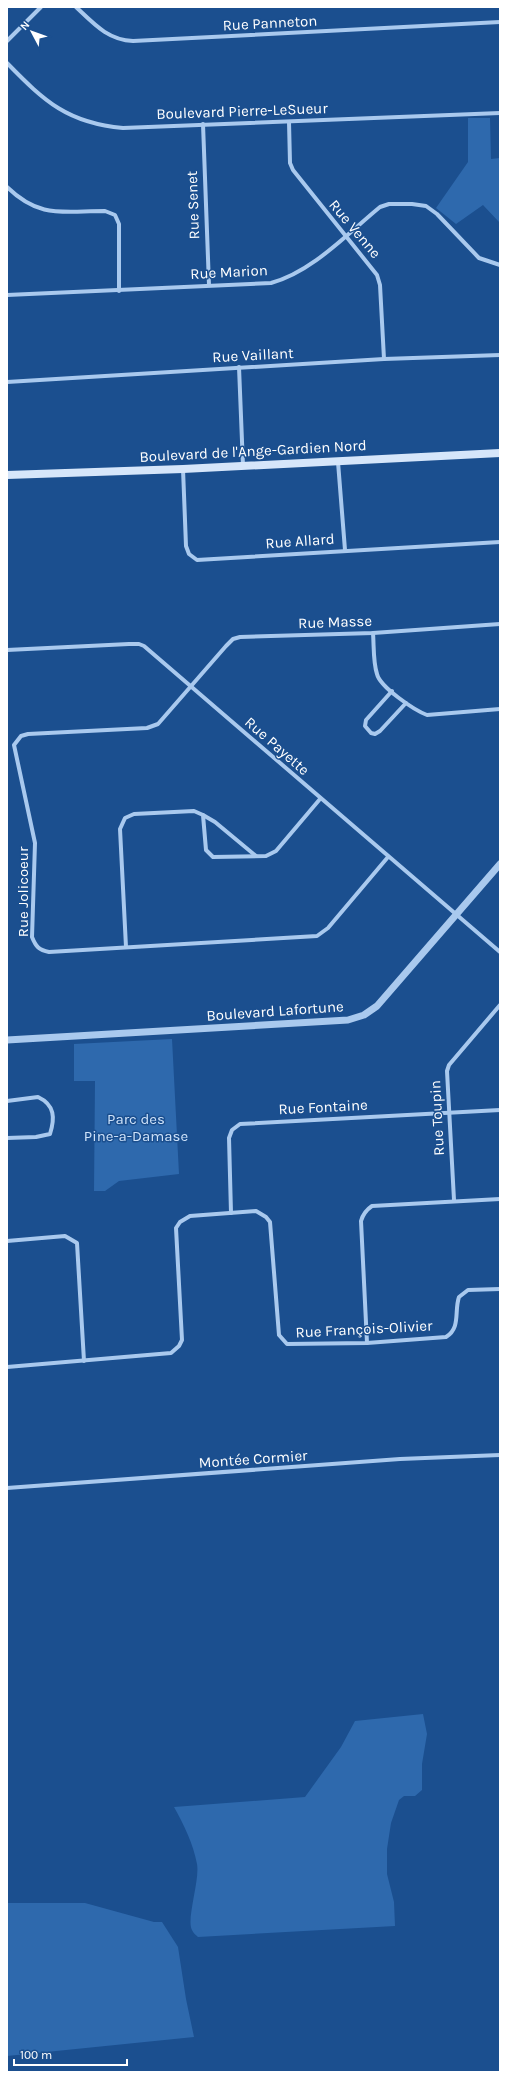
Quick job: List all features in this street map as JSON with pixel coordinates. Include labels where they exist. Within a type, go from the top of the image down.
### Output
[{"type":"main road","name":"Boulevard de l'Ange-Gardien Nord","points":[[7,475],[184,469],[500,453]]},
{"type":"street","points":[[7,41],[41,7]]},
{"type":"street","name":"Rue Panneton","points":[[76,7],[99,29],[110,36],[127,40],[264,35],[500,22]]},
{"type":"street","name":"Boulevard Pierre-LeSueur","points":[[7,63],[33,89],[50,103],[70,116],[92,124],[123,128],[500,113]]},
{"type":"street","name":"Rue Venne","points":[[289,122],[290,163],[293,170],[377,275],[380,285],[384,359]]},
{"type":"street","name":"Rue Senet","points":[[202,124],[209,285]]},
{"type":"street","points":[[7,187],[23,202],[39,210],[105,211],[115,215],[119,224],[119,291]]},
{"type":"street","name":"Rue Marion","points":[[7,295],[271,283],[282,280],[309,266],[380,207],[390,204],[426,206],[438,214],[479,258],[500,265]]},
{"type":"street","name":"Rue Vaillant","points":[[7,382],[384,359],[500,355]]},
{"type":"street","points":[[239,367],[243,466]]},
{"type":"street","points":[[338,462],[345,550]]},
{"type":"street","name":"Rue Allard","points":[[184,469],[186,546],[189,554],[197,560],[345,550],[500,542]]},
{"type":"street","name":"Rue Masse","points":[[191,686],[226,646],[234,639],[240,637],[373,633],[500,624]]},
{"type":"street","points":[[373,633],[377,674],[382,683],[417,711],[427,715],[500,709]]},
{"type":"street","name":"Rue Payette","points":[[7,650],[139,644],[191,686],[320,799],[500,952]]},
{"type":"street","name":"Rue Jolicoeur","points":[[191,686],[158,724],[153,727],[28,734],[21,736],[14,745],[35,843],[32,937],[36,946],[41,950],[49,952],[318,936],[328,928],[388,857]]},
{"type":"street","points":[[392,691],[366,720],[365,726],[371,733],[375,734],[380,732],[406,703]]},
{"type":"street","points":[[203,815],[206,850],[210,855],[216,857],[266,856],[276,851],[320,799]]},
{"type":"street","points":[[126,947],[120,829],[125,818],[134,814],[194,811],[215,822],[256,856]]},
{"type":"street","name":"Boulevard Lafortune","points":[[7,1040],[348,1020],[364,1015],[376,1006],[500,864]]},
{"type":"street","name":"Rue Toupin","points":[[454,1200],[446,1079],[449,1065],[500,1004]]},
{"type":"street","points":[[7,1101],[38,1097],[45,1100],[51,1106],[54,1115],[50,1134],[36,1137],[7,1138]]},
{"type":"street","name":"Rue Fontaine","points":[[231,1213],[229,1138],[232,1130],[240,1124],[500,1110]]},
{"type":"street","points":[[367,1343],[361,1221],[363,1214],[372,1206],[454,1200],[500,1199]]},
{"type":"street","name":"Rue François-Olivier","points":[[7,1367],[170,1354],[175,1350],[182,1340],[176,1228],[180,1222],[190,1216],[256,1211],[266,1217],[270,1222],[278,1335],[287,1344],[367,1343],[446,1337],[452,1333],[456,1327],[456,1304],[458,1297],[468,1290],[500,1289]]},
{"type":"street","points":[[7,1241],[65,1236],[77,1243],[84,1361]]},
{"type":"street","name":"Montée Cormier","points":[[7,1488],[400,1459],[500,1455]]},
{"type":"green space","points":[[468,118],[490,118],[491,159],[500,158],[500,223],[483,205],[456,224],[436,208],[468,162]]},
{"type":"green space","name":"Parc des Pine-a-Damase","points":[[172,1039],[179,1174],[119,1181],[105,1191],[94,1191],[95,1081],[74,1081],[74,1044]]},
{"type":"green space","points":[[423,1714],[427,1734],[422,1764],[422,1790],[415,1796],[404,1796],[399,1800],[391,1823],[387,1849],[387,1874],[394,1902],[395,1926],[198,1937],[192,1931],[191,1918],[197,1880],[197,1864],[188,1834],[174,1807],[305,1797],[341,1747],[355,1721]]},
{"type":"green space","points":[[7,1903],[85,1903],[154,1922],[162,1922],[178,1947],[186,1999],[194,2037],[7,2056]]}]
